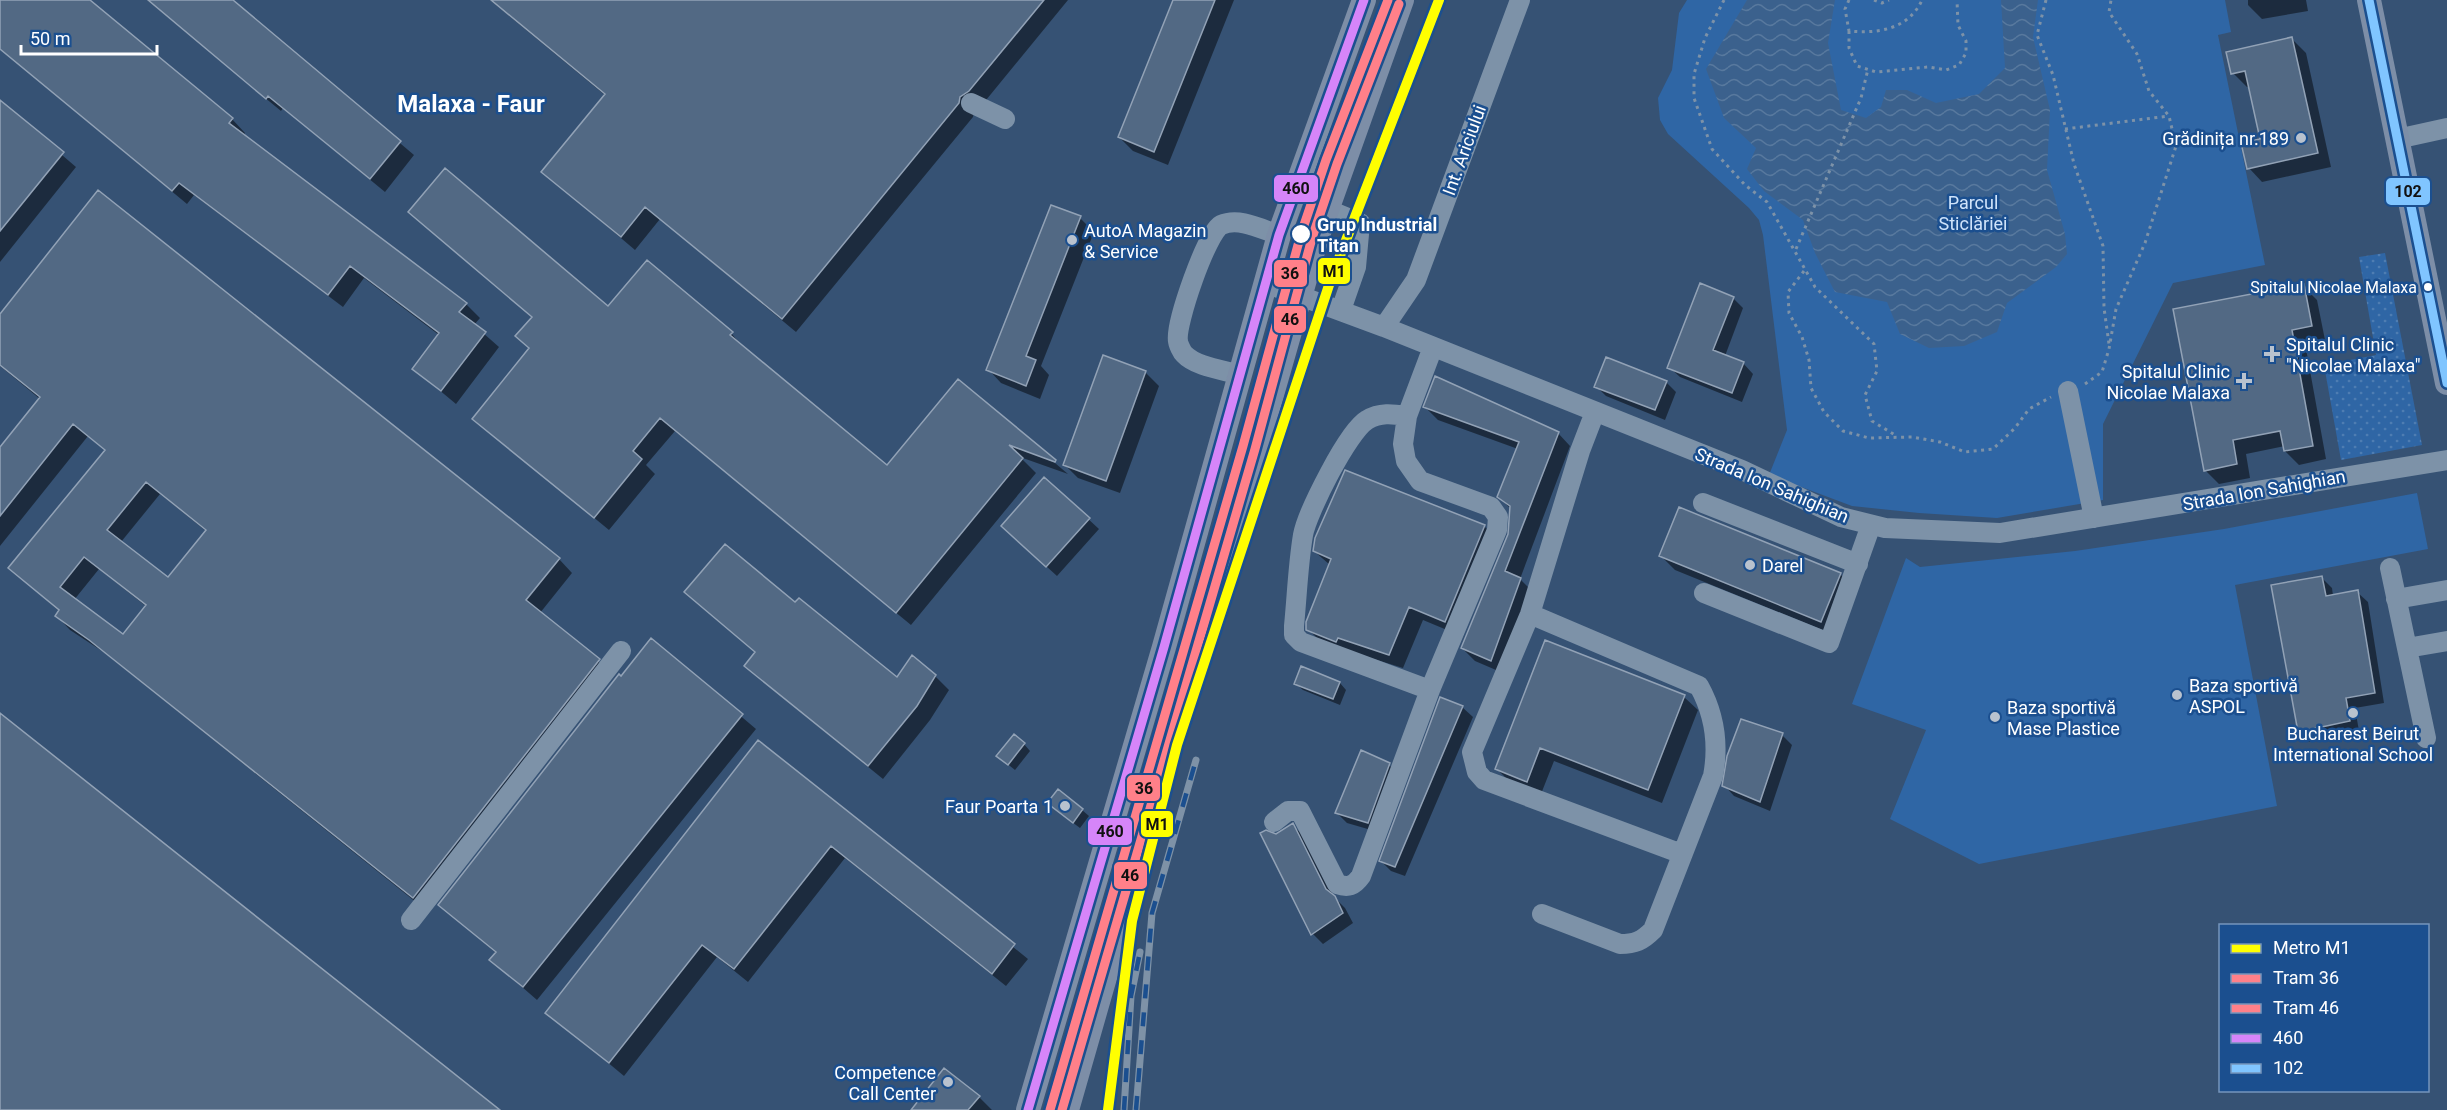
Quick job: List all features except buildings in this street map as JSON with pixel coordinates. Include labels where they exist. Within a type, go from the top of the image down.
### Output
[{"type":"main road","points":[[1028,1110],[1164,647],[1279,235],[1364,0]]},
{"type":"main road","points":[[1067,1110],[1326,209],[1402,0]]},
{"type":"main road","points":[[2369,0],[2397,139],[2441,322],[2447,383]]},
{"type":"street","name":"Int. Ariciului","points":[[1384,327],[1416,280],[1520,0]]},
{"type":"street","points":[[971,103],[1005,119]]},
{"type":"street","points":[[2397,139],[2447,128]]},
{"type":"street","points":[[1326,209],[1360,223],[1356,267],[1341,310]]},
{"type":"street","points":[[1240,375],[1200,363],[1184,354],[1178,341],[1180,321],[1208,243],[1218,226],[1234,221],[1279,235]]},
{"type":"street","name":"Strada Ion Sahighian","points":[[1265,283],[1341,310],[1742,470],[1841,517],[1871,525],[1940,532],[2000,533],[2447,460]]},
{"type":"street","points":[[1274,822],[1288,811],[1300,811],[1337,884],[1348,887],[1355,884],[1361,876],[1430,690],[1497,530],[1498,517],[1491,507],[1420,481],[1406,461],[1402,444],[1407,416],[1433,347]]},
{"type":"street","points":[[2068,391],[2094,518]]},
{"type":"street","points":[[1595,412],[1580,451],[1530,614],[1472,752],[1477,772],[1484,780],[1682,854]]},
{"type":"street","points":[[1407,416],[1384,414],[1364,421],[1341,450],[1304,532],[1294,635],[1301,642],[1430,690]]},
{"type":"street","points":[[1703,503],[1858,564]]},
{"type":"street","points":[[1704,593],[1829,643],[1871,525]]},
{"type":"street","points":[[2390,568],[2426,738]]},
{"type":"street","points":[[2396,599],[2447,590]]},
{"type":"street","points":[[1530,614],[1699,686],[1714,720],[1717,754],[1713,776],[1653,930],[1643,940],[1620,944],[1542,914]]},
{"type":"street","points":[[2407,648],[2447,641]]},
{"type":"street","points":[[411,920],[621,651]]},
{"type":"path","points":[[1724,0],[1706,39],[1694,74],[1694,98],[1712,149],[1745,185],[1767,202],[1796,249],[1804,271],[1815,288],[1874,344],[1877,371],[1865,395],[1872,421],[1897,436]]},
{"type":"path","points":[[1849,0],[1845,9],[1849,48],[1857,66],[1876,72],[1928,67],[1946,70],[1959,64],[1966,53],[1966,41],[1958,25],[1957,0]]},
{"type":"path","points":[[1874,0],[1882,3],[1889,0]]},
{"type":"path","points":[[1849,32],[1887,31],[1906,21],[1922,0]]},
{"type":"path","points":[[2046,0],[2037,35],[2053,75],[2083,192],[2103,246],[2104,308],[2109,349]]},
{"type":"path","points":[[1804,271],[1788,292],[1789,313],[1802,337],[1809,360],[1811,388],[1820,404],[1843,431],[1869,438],[1897,436],[1940,442],[1965,452],[1993,449],[2015,428],[2029,409],[2082,387],[2102,372],[2109,349],[2116,309],[2145,243],[2176,146],[2169,116],[2149,91],[2138,54],[2109,12],[2111,0]]},
{"type":"path","points":[[1796,249],[1852,114],[1861,98],[1868,69]]},
{"type":"path","points":[[2065,129],[2169,116]]},
{"type":"green space","name":"Parcul Sticlăriei","points":[[1687,0],[2225,0],[2231,32],[2218,35],[2265,265],[2173,283],[2103,424],[2103,500],[1997,518],[1919,513],[1852,506],[1769,475],[1787,430],[1763,235],[1759,220],[1749,208],[1668,134],[1660,120],[1658,98],[1672,70],[1679,13]]},
{"type":"green space","points":[[2385,253],[2422,445],[2341,460],[2324,365],[2376,355],[2359,257]]},
{"type":"green space","points":[[2417,493],[2428,549],[2235,585],[2277,806],[1979,864],[1890,819],[1926,730],[1852,704],[1906,558],[1920,567],[2075,551],[2224,529]]},
{"type":"water","points":[[1747,0],[1835,0],[1828,43],[1841,110],[1866,118],[1881,107],[1886,90],[1907,90],[1936,103],[1979,94],[2005,68],[2001,0],[2038,0],[2033,37],[2050,110],[2047,170],[2065,234],[2067,254],[2056,267],[2007,303],[1997,332],[1964,346],[1929,348],[1900,334],[1887,302],[1835,292],[1815,253],[1803,220],[1764,191],[1747,169],[1756,148],[1724,118],[1706,69]]},
{"type":"railway","points":[[1136,1110],[1152,913],[1196,760]]},
{"type":"railway","points":[[1124,1110],[1131,996],[1140,952]]},
{"type":"metro line","name":"M1","points":[[1108,1110],[1132,921],[1177,745],[1331,279],[1439,0]]},
{"type":"tram line","name":"36","points":[[1050,1110],[1243,446],[1301,234],[1326,160],[1388,0]]},
{"type":"tram line","name":"46","points":[[1062,1110],[1255,449],[1312,238],[1337,164],[1399,4]]},
{"type":"transit line","name":"460","points":[[1028,1110],[1164,647],[1279,235],[1364,0]]},
{"type":"transit line","name":"102","points":[[2369,0],[2447,383]]},
{"type":"place","name":"Grădinița nr.189","points":[[2301,138]]},
{"type":"place","name":"Grup Industrial Titan","points":[[1301,234]]},
{"type":"place","name":"AutoA Magazin & Service","points":[[1072,240]]},
{"type":"place","name":"Spitalul Nicolae Malaxa","points":[[2428,287]]},
{"type":"place","name":"Spitalul Clinic \"Nicolae Malaxa\"","points":[[2272,354]]},
{"type":"place","name":"Spitalul Clinic Nicolae Malaxa","points":[[2244,381]]},
{"type":"place","name":"Darel","points":[[1750,565]]},
{"type":"place","name":"Baza sportivă ASPOL","points":[[2177,695]]},
{"type":"place","name":"Bucharest Beirut International School","points":[[2353,713]]},
{"type":"place","name":"Baza sportivă Mase Plastice","points":[[1995,717]]},
{"type":"place","name":"Faur Poarta 1","points":[[1065,806]]},
{"type":"place","name":"Competence Call Center","points":[[948,1082]]},
{"type":"district","name":"Malaxa - Faur","points":[[471,104]]}]
